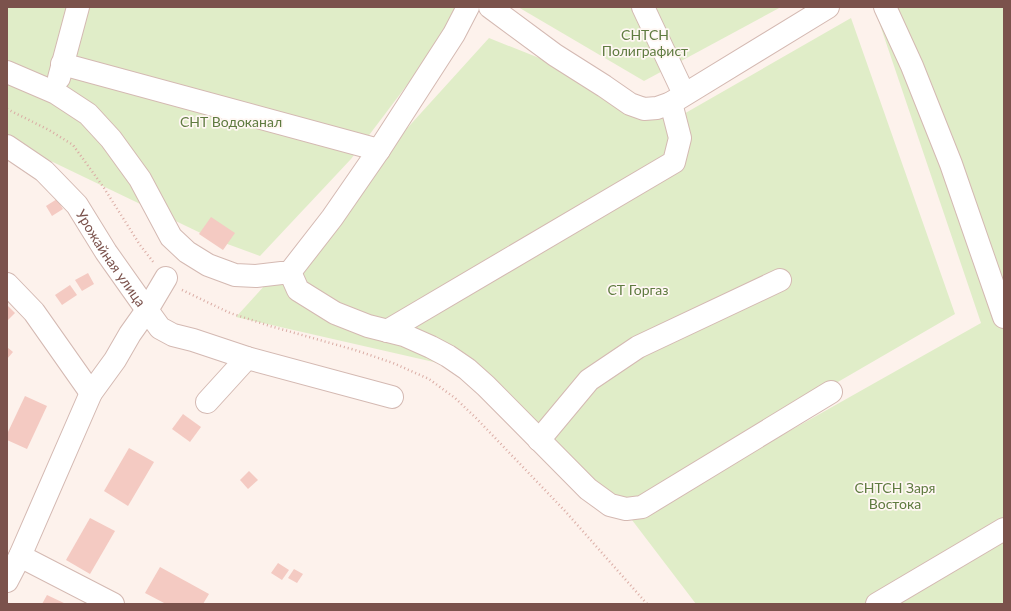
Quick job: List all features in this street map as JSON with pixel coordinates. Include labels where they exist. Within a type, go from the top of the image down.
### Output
[{"type":"street","points":[[56,93],[62,64],[78,7]]},
{"type":"street","points":[[490,7],[555,56],[630,104],[644,109],[657,108],[678,99],[828,7]]},
{"type":"street","points":[[387,331],[674,162],[680,138],[678,99],[643,7]]},
{"type":"street","points":[[885,7],[912,66],[951,164],[1004,317]]},
{"type":"street","points":[[7,72],[56,93],[88,114],[112,139],[140,179],[171,237],[187,252],[208,265],[235,275],[256,276],[290,272],[332,218],[454,34],[462,8]]},
{"type":"street","points":[[62,64],[378,150]]},
{"type":"street","name":"Урожайная улица","points":[[7,146],[44,171],[77,205],[106,252],[147,310],[130,334],[115,360],[91,393],[20,556],[7,581]]},
{"type":"street","points":[[290,272],[298,290],[336,313],[368,326],[404,335],[448,356],[467,369],[486,386],[588,489],[610,505],[626,509],[642,507],[831,392]]},
{"type":"street","points":[[166,278],[147,310],[160,328],[173,335],[247,358],[392,397]]},
{"type":"street","points":[[539,440],[589,380],[638,347],[780,280]]},
{"type":"street","points":[[7,284],[34,312],[91,393]]},
{"type":"street","points":[[207,402],[247,358]]},
{"type":"street","points":[[877,604],[1004,529]]},
{"type":"street","points":[[20,556],[113,604]]},
{"type":"path","points":[[7,109],[49,130],[73,145],[104,188],[140,245],[166,278],[178,288],[230,313],[393,363],[429,379],[455,398],[565,511],[647,604]]},
{"type":"green space","name":"СНТ Водоканал","points":[[7,7],[466,7],[351,159],[260,256],[211,238],[7,140]]},
{"type":"green space","name":"СНТСН Полиграфист","points":[[518,7],[781,7],[644,81]]},
{"type":"green space","name":"СНТСН Заря Востока","points":[[874,7],[1004,7],[1004,604],[696,604],[632,520],[981,323]]},
{"type":"green space","name":"СТ Горгаз","points":[[851,18],[955,314],[610,514],[460,368],[236,317],[489,38],[682,115]]},
{"type":"building","points":[[57,199],[63,209],[52,216],[46,206]]},
{"type":"building","points":[[211,217],[235,233],[223,250],[199,234]]},
{"type":"building","points":[[88,273],[94,284],[82,291],[75,280]]},
{"type":"building","points":[[70,285],[77,295],[62,305],[55,295]]},
{"type":"building","points":[[7,305],[15,313],[7,321]]},
{"type":"building","points":[[7,347],[13,352],[7,359]]},
{"type":"building","points":[[25,396],[47,406],[27,449],[7,440],[7,434]]},
{"type":"building","points":[[183,414],[201,427],[190,442],[172,429]]},
{"type":"building","points":[[129,448],[154,462],[128,506],[104,491]]},
{"type":"building","points":[[249,471],[258,480],[248,489],[240,480]]},
{"type":"building","points":[[90,518],[115,531],[90,574],[66,560]]},
{"type":"building","points":[[278,563],[289,570],[282,580],[271,573]]},
{"type":"building","points":[[160,567],[209,594],[203,604],[166,604],[145,593]]},
{"type":"building","points":[[294,569],[303,574],[297,583],[288,578]]},
{"type":"building","points":[[47,595],[66,604],[42,604]]}]
